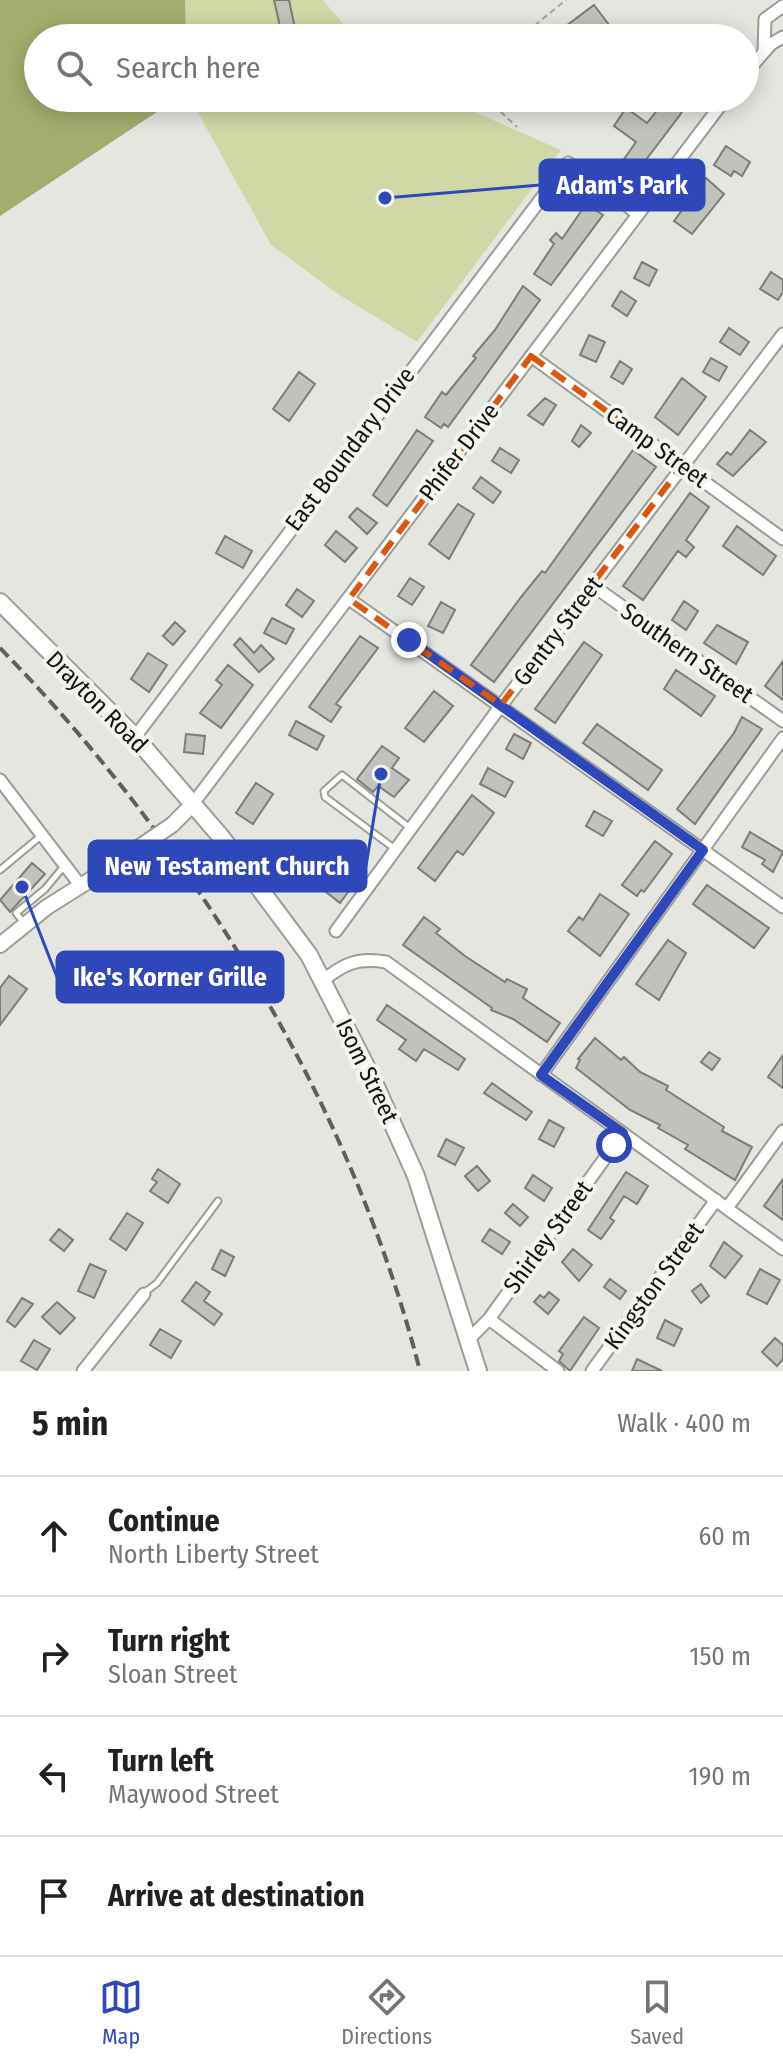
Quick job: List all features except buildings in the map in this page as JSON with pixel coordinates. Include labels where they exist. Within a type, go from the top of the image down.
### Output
[{"type":"main road","name":"Drayton Road","points":[[0,602],[135,737],[192,805]]},
{"type":"main road","name":"Isom Street","points":[[192,805],[282,915],[322,981],[373,1080],[416,1176],[478,1371]]},
{"type":"street","points":[[764,51],[765,19],[783,6]]},
{"type":"street","points":[[759,57],[783,37]]},
{"type":"street","name":"Phifer Drive","points":[[192,805],[715,112]]},
{"type":"street","name":"East Boundary Drive","points":[[135,737],[568,163],[600,182],[637,214]]},
{"type":"street","name":"Gentry Street","points":[[336,931],[501,705],[783,334]]},
{"type":"street","name":"Camp Street","points":[[531,356],[783,539]]},
{"type":"street","name":"Southern Street","points":[[592,585],[783,721]]},
{"type":"street","points":[[349,599],[783,907]]},
{"type":"street","points":[[541,1075],[783,738]]},
{"type":"street","points":[[0,780],[80,885]]},
{"type":"street","points":[[1,944],[80,885],[172,825],[192,805]]},
{"type":"street","points":[[322,981],[345,963],[365,959],[386,962],[783,1249]]},
{"type":"street","name":"Kingston Street","points":[[727,1208],[783,1131]]},
{"type":"street","name":"Shirley Street","points":[[470,1338],[489,1319],[623,1133]]},
{"type":"street","name":"Kingston Street","points":[[592,1371],[716,1200]]},
{"type":"street","points":[[83,1371],[144,1294]]},
{"type":"street","points":[[489,1319],[558,1371]]},
{"type":"lane","points":[[395,849],[325,797],[324,791],[342,775],[410,828]]},
{"type":"lane","points":[[0,870],[43,835]]},
{"type":"lane","points":[[25,924],[16,913],[45,889],[66,865]]},
{"type":"lane","points":[[144,1294],[157,1283],[218,1201]]},
{"type":"path","points":[[536,24],[566,0]]},
{"type":"path","points":[[501,112],[517,127]]},
{"type":"highlighted area","points":[[531,356],[682,466],[501,705],[349,599]]},
{"type":"green space","points":[[0,0],[185,0],[186,24],[24,24],[24,112],[157,112],[0,216]]},
{"type":"green space","points":[[185,0],[323,0],[343,24],[186,24]]},
{"type":"green space","points":[[198,112],[475,112],[561,150],[417,342],[341,296],[271,245]]},
{"type":"railway","points":[[0,648],[70,724],[137,806],[199,892],[256,983],[308,1077],[353,1173],[390,1271],[420,1371]]},
{"type":"place","name":"Adam's Park","points":[[385,198]]},
{"type":"place","name":"New Testament Church","points":[[381,774]]},
{"type":"place","name":"Ike's Korner Grille","points":[[22,887]]},
{"type":"route","points":[[409,640],[703,850],[541,1075],[623,1133],[614,1145]]}]
